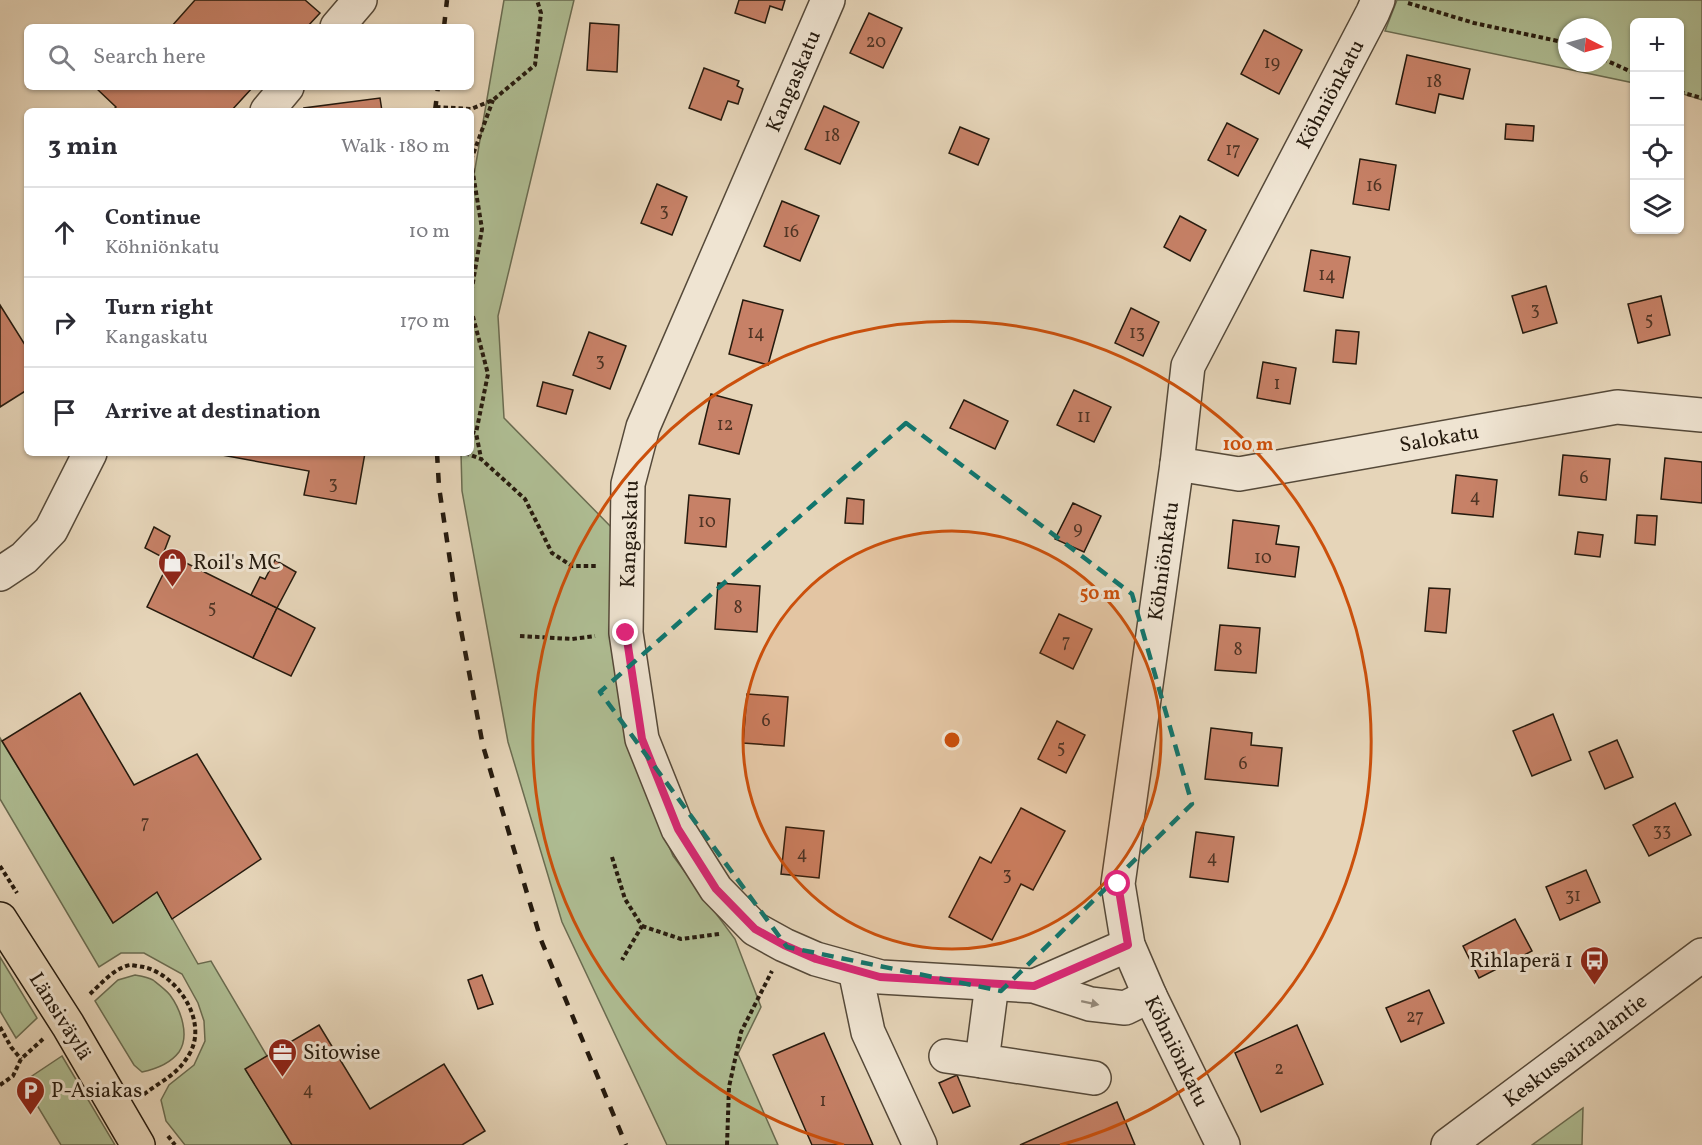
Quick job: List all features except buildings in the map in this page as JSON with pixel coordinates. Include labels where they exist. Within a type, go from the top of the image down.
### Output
[{"type":"main road","name":"Länsiväylä","points":[[0,919],[68,1025],[138,1145]]},
{"type":"street","points":[[340,24],[360,0]]},
{"type":"street","name":"Kangaskatu","points":[[828,0],[643,427],[628,484],[626,633],[642,739],[678,829],[716,889],[755,929],[784,945],[816,959],[880,977],[1034,986],[1090,1004],[1125,1008],[1150,996]]},
{"type":"street","name":"Köhniönkatu","points":[[1223,1145],[1150,996],[1128,945],[1118,884],[1188,366],[1392,2]]},
{"type":"street","points":[[270,108],[284,90]]},
{"type":"street","name":"Salokatu","points":[[1176,464],[1239,474],[1617,407],[1702,415]]},
{"type":"street","points":[[0,574],[24,558],[51,530],[88,456]]},
{"type":"street","name":"Kangaskatu","points":[[1034,986],[1128,945]]},
{"type":"street","name":"Keskussairaalantie","points":[[1448,1145],[1702,955]]},
{"type":"street","points":[[855,970],[868,1032],[920,1145]]},
{"type":"street","points":[[982,1060],[992,984]]},
{"type":"street","points":[[946,1056],[1094,1078]]},
{"type":"path","points":[[473,108],[493,99],[536,64],[541,13],[537,0]]},
{"type":"path","points":[[1392,2],[1558,41]]},
{"type":"path","points":[[1612,63],[1633,72]]},
{"type":"path","points":[[1684,93],[1702,98]]},
{"type":"path","points":[[474,153],[493,99]]},
{"type":"path","points":[[436,107],[454,108]]},
{"type":"path","points":[[474,180],[482,229],[474,276]]},
{"type":"path","points":[[474,320],[488,374],[474,433],[481,459]]},
{"type":"path","points":[[473,456],[481,459],[525,500],[552,553],[572,566],[627,566]]},
{"type":"path","points":[[520,636],[572,639],[626,633]]},
{"type":"path","points":[[612,857],[625,899],[642,926],[681,939],[755,929]]},
{"type":"path","points":[[622,960],[642,926]]},
{"type":"path","points":[[727,1145],[729,1087],[741,1032],[784,945]]},
{"type":"path","points":[[90,994],[116,971],[132,965],[155,970],[172,983],[185,1000],[194,1019],[196,1033],[191,1051],[176,1073],[142,1096]]},
{"type":"path","points":[[0,1027],[21,1059]]},
{"type":"path","points":[[0,1084],[14,1076],[21,1059],[48,1035]]},
{"type":"highlighted area","points":[[906,423],[1132,594],[1192,804],[1001,991],[787,947],[600,692]]},
{"type":"green space","points":[[504,0],[574,0],[498,316],[504,418],[617,533],[627,743],[673,856],[735,939],[761,1007],[738,1054],[778,1145],[667,1145],[562,922],[508,742],[462,491],[461,456],[474,456],[474,175]]},
{"type":"green space","points":[[1397,0],[1702,0],[1702,100],[1684,94],[1684,18],[1630,18],[1630,82],[1581,72],[1612,72],[1612,18],[1558,18],[1558,67],[1385,31]]},
{"type":"green space","points":[[0,738],[113,923],[157,892],[198,964],[211,961],[267,1056],[246,1070],[292,1145],[185,1145],[166,1121],[161,1100],[169,1085],[194,1065],[205,1041],[204,1021],[198,1003],[182,974],[144,953],[121,953],[99,967],[0,799]]},
{"type":"green space","points":[[0,957],[37,1018],[16,1038],[0,1011]]},
{"type":"green space","points":[[135,975],[153,980],[168,993],[178,1008],[184,1031],[182,1046],[171,1060],[142,1072],[134,1065],[95,1001],[118,980]]},
{"type":"green space","points":[[62,1056],[115,1145],[61,1145],[23,1082]]},
{"type":"green space","points":[[1583,1108],[1582,1145],[1532,1145]]},
{"type":"railway","points":[[444,24],[447,0]]},
{"type":"railway","points":[[435,108],[438,90]]},
{"type":"railway","points":[[437,456],[439,487],[458,614],[483,746],[541,940],[626,1145]]},
{"type":"place","name":"Roil's MC","points":[[172,588]]},
{"type":"place","name":"Rihlaperä 1","points":[[1594,986]]},
{"type":"place","name":"Sitowise","points":[[282,1078]]},
{"type":"place","name":"P-Asiakas","points":[[30,1116]]},
{"type":"route","points":[[626,633],[642,739],[678,829],[716,889],[755,929],[784,945],[816,959],[880,977],[1034,986],[1128,945],[1118,884]]}]
